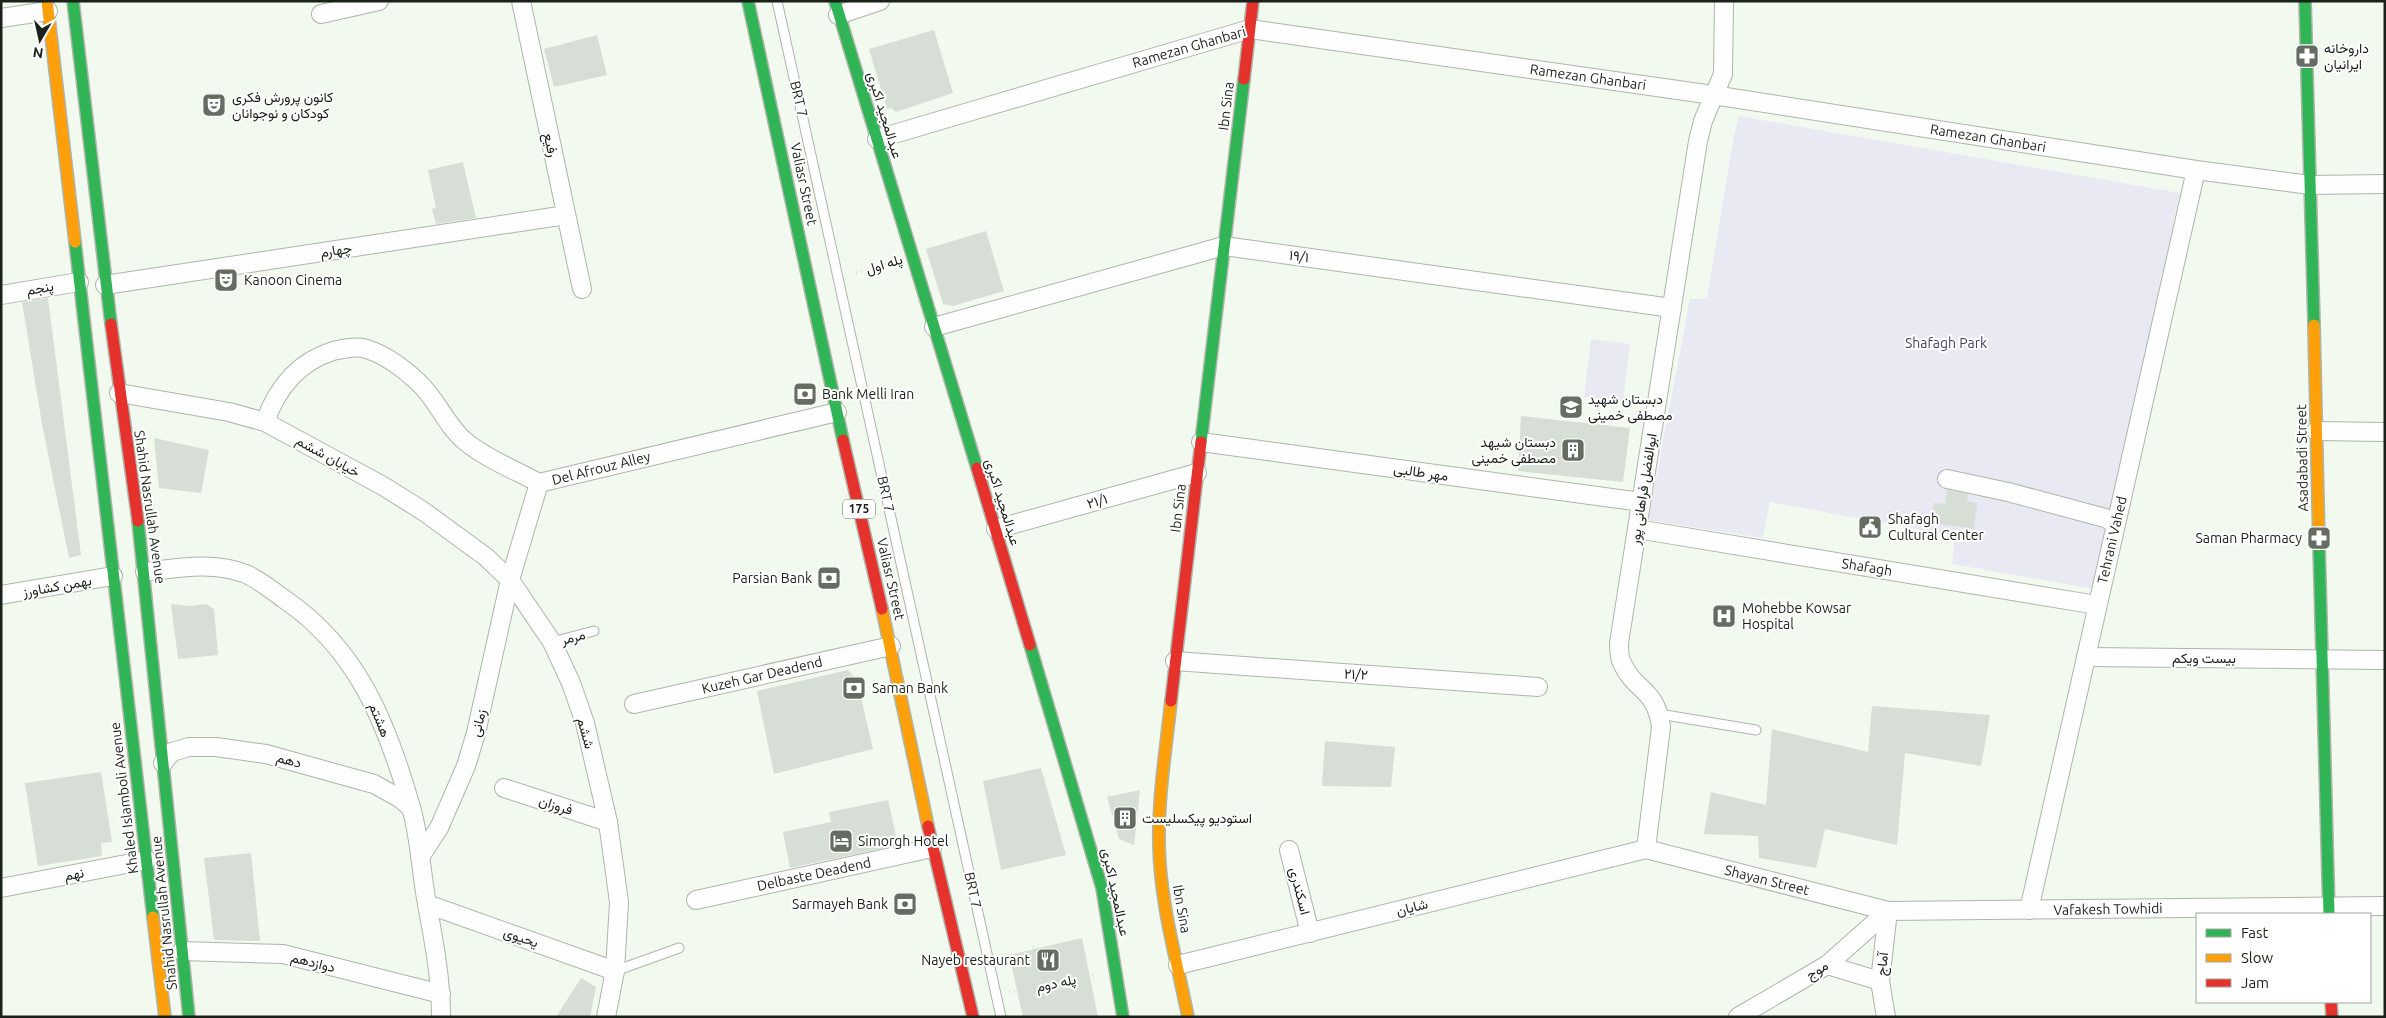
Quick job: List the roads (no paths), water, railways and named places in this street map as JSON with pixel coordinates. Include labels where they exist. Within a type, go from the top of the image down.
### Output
[{"type":"main road","name":"Shahid Nasrullah Avenue","points":[[72,1],[105,285],[145,572],[190,1017]]},
{"type":"main road","name":"Valiasr Street","points":[[748,1],[771,98],[837,412],[891,646],[932,848],[974,1017]]},
{"type":"main road","name":"Ibn Sina","points":[[1188,1017],[1162,887],[1159,845],[1175,661],[1253,1]]},
{"type":"main road","name":"Asadabadi Street","points":[[2305,1],[2329,910]]},
{"type":"main road","points":[[47,6],[114,576],[145,572]]},
{"type":"main road","name":"عبدالمجید اکبری","points":[[837,8],[1088,835],[1102,888],[1123,1017]]},
{"type":"main road","name":"Khaled Islamboli Avenue","points":[[114,576],[165,1017]]},
{"type":"main road","points":[[2331,1003],[2332,1017]]},
{"type":"street","points":[[321,14],[379,1]]},
{"type":"street","name":"رفیع","points":[[521,1],[582,289]]},
{"type":"street","points":[[837,8],[880,1]]},
{"type":"street","name":"ابوالفضل فراهانی پور","points":[[1646,849],[1661,727],[1654,701],[1630,676],[1621,662],[1619,643],[1698,141],[1703,121],[1723,74],[1724,1]]},
{"type":"street","points":[[1,18],[47,6]]},
{"type":"street","name":"Ramezan Ghanbari","points":[[877,139],[1250,29],[1713,95],[2196,170],[2310,185],[2385,184]]},
{"type":"street","name":"Tehrani Vahed","points":[[2029,910],[2196,170]]},
{"type":"street","name":"چهارم","points":[[105,285],[566,214]]},
{"type":"street","name":"۱۹/۱","points":[[934,327],[1224,246],[1672,308]]},
{"type":"street","name":"پنجم","points":[[1,295],[79,282]]},
{"type":"street","name":"Del Afrouz Alley","points":[[265,422],[271,406],[298,368],[320,355],[344,348],[363,348],[395,364],[419,382],[464,441],[538,483],[837,412]]},
{"type":"street","name":"خیابان ششم","points":[[119,393],[229,412],[265,422],[384,486],[423,511],[486,557],[510,580]]},
{"type":"street","points":[[2316,431],[2385,432]]},
{"type":"street","name":"مهر طالبی","points":[[1201,442],[1641,502]]},
{"type":"street","name":"۲۱/۱","points":[[996,529],[1197,473]]},
{"type":"street","points":[[1947,478],[2105,518],[2116,524]]},
{"type":"street","name":"زمانی","points":[[420,857],[439,828],[466,766],[476,733],[510,580],[538,483]]},
{"type":"street","name":"Shafagh","points":[[1637,529],[2097,605]]},
{"type":"street","name":"هشتم","points":[[145,572],[195,566],[216,566],[246,574],[303,612],[330,637],[356,671],[377,708],[411,808],[437,955],[441,1017]]},
{"type":"street","name":"بهمن کشاورز","points":[[1,595],[114,576]]},
{"type":"street","name":"ششم","points":[[510,580],[552,642],[571,683],[585,723],[608,822],[619,902],[615,971],[606,1017]]},
{"type":"street","name":"Kuzeh Gar Deadend","points":[[634,704],[891,646]]},
{"type":"street","name":"بیست‌ ویکم","points":[[2086,657],[2385,660]]},
{"type":"street","name":"۲۱/۲","points":[[1175,661],[1538,687]]},
{"type":"street","name":"دهم","points":[[163,763],[172,752],[189,747],[216,747],[266,754],[374,784],[401,799],[411,808]]},
{"type":"street","name":"فروزان","points":[[504,788],[608,822]]},
{"type":"street","name":"Delbaste Deadend","points":[[696,900],[932,848]]},
{"type":"street","name":"شایان","points":[[1178,965],[1646,849]]},
{"type":"street","name":"Shayan Street","points":[[1646,849],[1888,912]]},
{"type":"street","name":"اسکندری","points":[[1289,850],[1310,933]]},
{"type":"street","name":"نهم","points":[[1,888],[147,860]]},
{"type":"street","name":"یحیوی","points":[[427,904],[615,971]]},
{"type":"street","name":"Vafakesh Towhidi","points":[[1888,912],[2329,910],[2385,906]]},
{"type":"street","name":"موج","points":[[1738,1017],[1827,965],[1888,912]]},
{"type":"street","name":"آماج","points":[[1886,1017],[1880,982],[1888,912]]},
{"type":"street","name":"دوازدهم","points":[[182,951],[283,954],[441,994]]},
{"type":"street","points":[[1827,965],[1880,982]]},
{"type":"lane","name":"BRT 7","points":[[777,1],[1001,1017]]},
{"type":"lane","name":"مرمر","points":[[552,642],[594,631]]},
{"type":"lane","points":[[1659,714],[1756,730]]},
{"type":"lane","points":[[615,971],[679,948]]},
{"type":"place","name":"داروخانه ایرانیان","points":[[2307,56]]},
{"type":"place","name":"کانون پرورش فکری کودکان و نوجوانان","points":[[214,105]]},
{"type":"place","name":"Kanoon Cinema","points":[[226,280]]},
{"type":"place","name":"Bank Melli Iran","points":[[805,394]]},
{"type":"place","name":"دبستان شهید مصطفی خمینی","points":[[1571,407]]},
{"type":"place","name":"دبستان شیهد مصطفی خمینی","points":[[1573,450]]},
{"type":"place","name":"Shafagh Cultural Center","points":[[1870,527]]},
{"type":"place","name":"Saman Pharmacy","points":[[2319,538]]},
{"type":"place","name":"Parsian Bank","points":[[829,578]]},
{"type":"place","name":"Mohebbe Kowsar Hospital","points":[[1724,616]]},
{"type":"place","name":"Saman Bank","points":[[854,688]]},
{"type":"place","name":"استودیو پیکسلیست","points":[[1125,818]]},
{"type":"place","name":"Simorgh Hotel","points":[[841,841]]},
{"type":"place","name":"Sarmayeh Bank","points":[[905,904]]},
{"type":"place","name":"Nayeb restaurant","points":[[1048,960]]},
{"type":"park label","name":"Shafagh Park","points":[[1946,343]]}]
